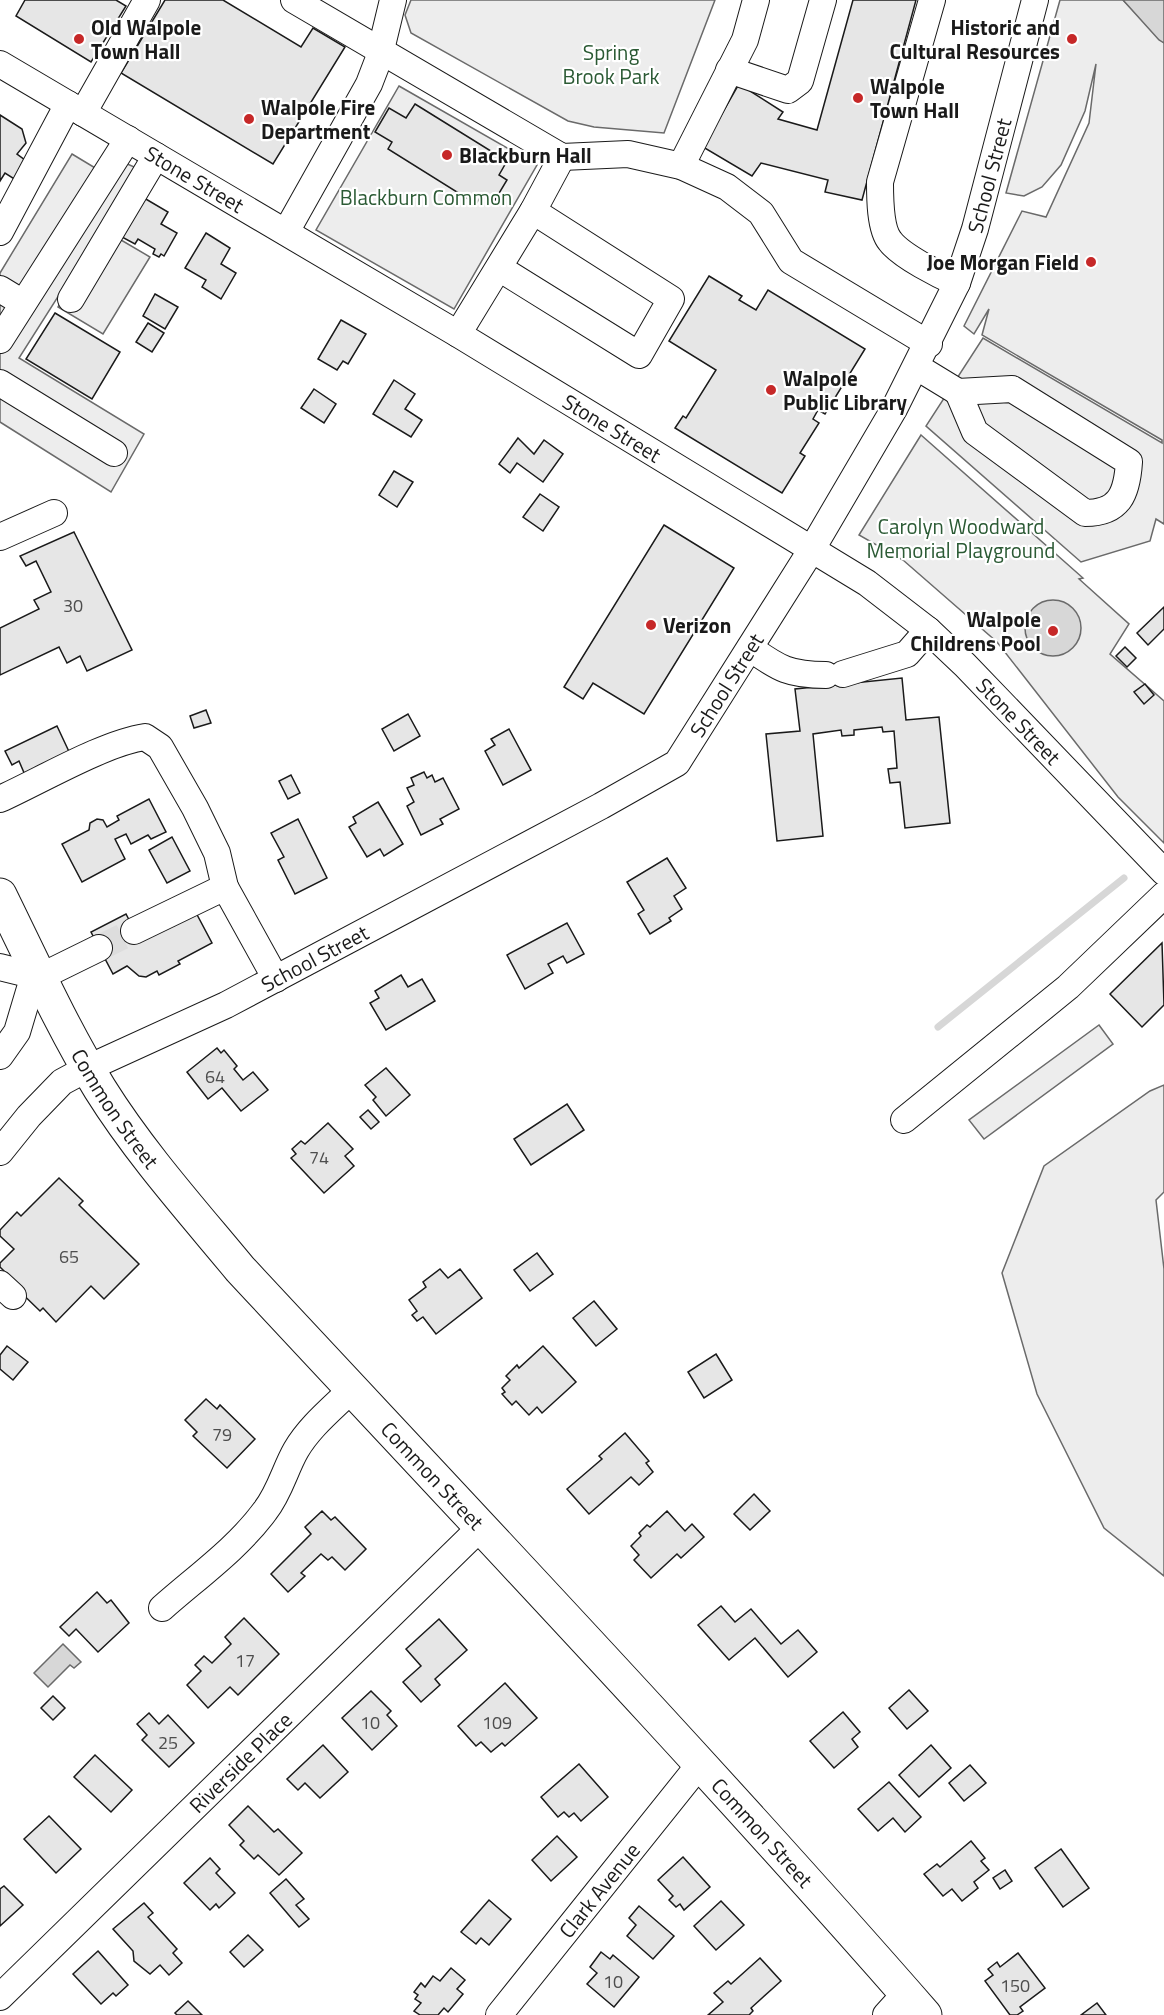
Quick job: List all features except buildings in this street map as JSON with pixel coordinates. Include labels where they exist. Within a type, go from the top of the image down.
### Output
[{"type":"main road","name":"Common Street","points":[[0,895],[37,976],[101,1091],[179,1197],[240,1269],[700,1764],[906,2008]]},
{"type":"street","points":[[0,232],[76,108],[147,0]]},
{"type":"street","points":[[294,0],[562,157],[628,154],[681,166],[727,187],[761,213],[791,261],[928,344]]},
{"type":"street","points":[[286,232],[356,111],[381,50],[393,0]]},
{"type":"street","points":[[681,166],[745,40],[756,0]]},
{"type":"street","points":[[729,70],[788,90],[794,88],[800,81],[823,0]]},
{"type":"street","points":[[932,0],[880,182],[880,207],[889,241],[930,271],[957,283]]},
{"type":"street","name":"School Street","points":[[0,1152],[54,1089],[88,1068],[226,1005],[601,806],[677,763],[812,549],[917,367],[957,283],[975,229],[1035,0]]},
{"type":"street","name":"Stone Street","points":[[0,64],[458,334],[867,583],[928,630],[965,665],[1164,872]]},
{"type":"street","points":[[0,340],[128,139]]},
{"type":"street","points":[[71,299],[156,156]]},
{"type":"street","points":[[458,334],[533,211],[562,157]]},
{"type":"street","points":[[499,268],[639,355],[671,299],[533,211]]},
{"type":"street","points":[[0,289],[23,303]]},
{"type":"street","points":[[917,367],[958,392],[1012,389],[1129,462],[1127,487],[1117,502],[1101,513],[1085,513],[975,432],[958,392]]},
{"type":"street","points":[[0,383],[114,453]]},
{"type":"street","points":[[0,537],[54,513]]},
{"type":"street","points":[[750,648],[781,670],[799,675],[835,674],[907,654],[928,630]]},
{"type":"street","points":[[0,799],[101,752],[133,739],[145,737],[160,747],[195,808],[217,853],[225,887],[276,979]]},
{"type":"street","points":[[134,931],[225,887]]},
{"type":"street","points":[[904,1120],[1068,987],[1164,895]]},
{"type":"street","points":[[0,967],[37,976],[99,948]]},
{"type":"street","points":[[0,1056],[17,1032],[37,976]]},
{"type":"street","points":[[162,1608],[233,1546],[265,1511],[282,1484],[296,1450],[318,1423],[352,1389]]},
{"type":"street","name":"Riverside Place","points":[[0,1997],[480,1527]]},
{"type":"street","name":"Clark Avenue","points":[[499,2015],[700,1764]]},
{"type":"shaded area","name":"Spring Brook Park","points":[[411,0],[715,0],[664,133],[594,127],[568,121],[411,33],[405,15]]},
{"type":"shaded area","points":[[1060,0],[1123,0],[1164,43],[1164,524],[1156,519],[1150,541],[1081,562],[926,426],[983,338],[1162,443],[1162,440],[982,335],[989,309],[974,334],[964,326],[1022,211],[1046,217],[1089,123],[1096,64],[1085,111],[1061,165],[1042,187],[1024,196],[1006,193]]},
{"type":"shaded area","points":[[1123,0],[1164,0],[1164,43],[1159,40]]},
{"type":"shaded area","name":"Blackburn Common","points":[[399,86],[537,165],[454,309],[316,230]]},
{"type":"shaded area","points":[[72,154],[115,180],[125,163],[139,169],[19,358],[144,434],[111,492],[0,422],[0,273]]},
{"type":"shaded area","points":[[104,230],[150,257],[103,334],[58,307]]},
{"type":"shaded area","points":[[921,435],[1083,578],[1079,579],[1129,624],[1110,654],[1164,701],[1164,843],[1118,797],[997,642],[903,560],[859,535]]},
{"type":"shaded area","name":"Walpole Childrens Pool","points":[[1047,600],[1059,600],[1069,604],[1077,612],[1081,628],[1077,644],[1069,652],[1059,656],[1047,656],[1037,652],[1029,644],[1025,634],[1025,622],[1029,612],[1037,604]]},
{"type":"shaded area","points":[[1099,1025],[1113,1044],[984,1139],[969,1120]]},
{"type":"shaded area","points":[[1164,1085],[1164,1192],[1156,1200],[1164,1269],[1164,1576],[1104,1528],[1037,1394],[1002,1273],[1044,1166],[1150,1091]]},
{"type":"shaded area","points":[[63,1644],[81,1662],[74,1668],[70,1665],[48,1687],[34,1673]]},
{"type":"waterway","points":[[938,1027],[1124,878]]},
{"type":"tunnel","points":[[99,948],[134,931]]},
{"type":"place","name":"Old Walpole Town Hall","points":[[79,39]]},
{"type":"place","name":"Historic and Cultural Resources","points":[[1072,39]]},
{"type":"place","name":"Walpole Town Hall","points":[[858,98]]},
{"type":"place","name":"Walpole Fire Department","points":[[249,119]]},
{"type":"place","name":"Blackburn Hall","points":[[447,155]]},
{"type":"place","name":"Joe Morgan Field","points":[[1091,262]]},
{"type":"place","name":"Walpole Public Library","points":[[771,390]]},
{"type":"place","name":"Verizon","points":[[651,625]]},
{"type":"place","name":"Walpole Childrens Pool","points":[[1053,631]]},
{"type":"park label","name":"Carolyn Woodward Memorial Playground","points":[[961,538]]}]
